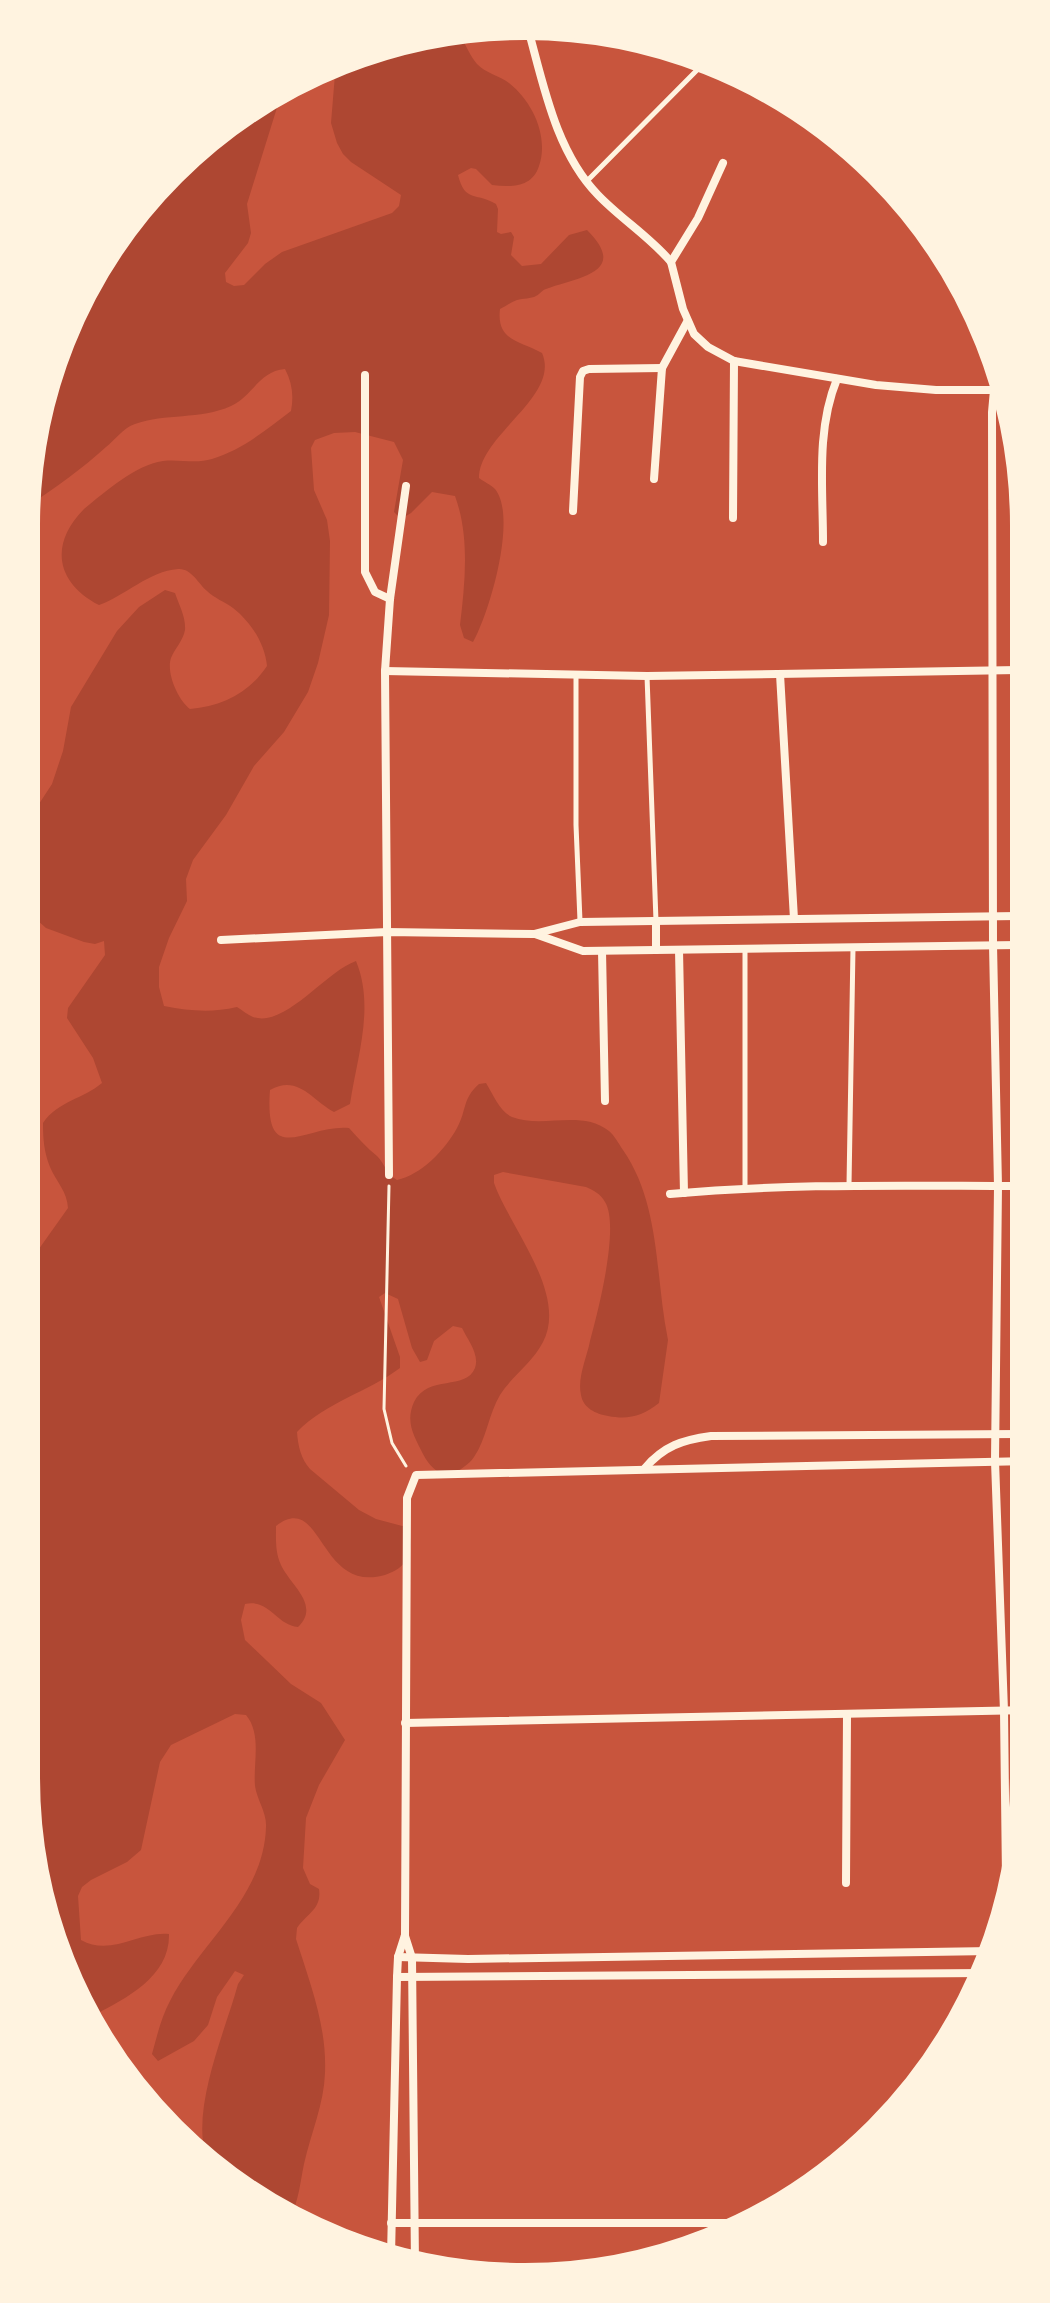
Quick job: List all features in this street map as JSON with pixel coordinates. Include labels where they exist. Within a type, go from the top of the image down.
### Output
[{"type":"street","points":[[531,38],[568,150],[597,195],[671,262],[687,322],[708,347],[734,361],[837,379],[936,390],[993,391]]},
{"type":"street","points":[[671,262],[698,218],[723,163]]},
{"type":"street","points":[[654,479],[662,368],[687,322]]},
{"type":"street","points":[[733,518],[734,361]]},
{"type":"street","points":[[573,511],[582,373],[589,369],[662,368]]},
{"type":"street","points":[[365,375],[365,572],[375,592],[390,599]]},
{"type":"street","points":[[823,542],[822,433],[837,379]]},
{"type":"street","points":[[999,413],[993,916],[998,1186],[995,1461],[1006,1856]]},
{"type":"street","points":[[389,1175],[385,671],[390,599],[406,486]]},
{"type":"street","points":[[385,671],[647,676],[1012,670]]},
{"type":"street","points":[[780,674],[794,919]]},
{"type":"street","points":[[221,940],[387,932],[534,934],[580,922],[1012,916]]},
{"type":"street","points":[[656,921],[656,950]]},
{"type":"street","points":[[534,934],[583,951],[1012,945]]},
{"type":"street","points":[[679,950],[684,1193]]},
{"type":"street","points":[[602,951],[605,1101]]},
{"type":"street","points":[[670,1194],[849,1185],[1012,1186]]},
{"type":"street","points":[[645,1468],[663,1449],[679,1442],[711,1436],[1012,1434]]},
{"type":"street","points":[[415,2252],[412,1958],[405,1935],[405,1723],[407,1498],[416,1475],[1012,1461]]},
{"type":"street","points":[[405,1723],[1012,1711]]},
{"type":"street","points":[[846,1883],[847,1716]]},
{"type":"street","points":[[391,2246],[397,1977],[398,1957],[405,1935]]},
{"type":"street","points":[[398,1957],[980,1951]]},
{"type":"street","points":[[397,1977],[971,1973]]},
{"type":"street","points":[[391,2223],[722,2223]]},
{"type":"lane","points":[[587,182],[697,70]]},
{"type":"lane","points":[[576,674],[576,825],[580,922]]},
{"type":"lane","points":[[647,676],[656,921]]},
{"type":"lane","points":[[849,1185],[853,947]]},
{"type":"lane","points":[[745,949],[745,1188]]},
{"type":"path","points":[[389,1175],[384,1409],[392,1443],[404,1464]]},
{"type":"shaded area","points":[[464,42],[477,64],[509,83],[525,100],[537,121],[542,143],[539,166],[531,179],[513,186],[492,185],[471,168],[458,175],[464,190],[496,204],[497,232],[511,232],[514,237],[511,255],[522,266],[541,264],[569,235],[587,230],[599,244],[603,256],[595,271],[500,309],[500,320],[506,334],[542,353],[545,369],[540,385],[530,400],[482,462],[479,478],[495,489],[504,521],[499,566],[473,642],[464,638],[460,625],[465,577],[464,544],[455,496],[432,492],[401,519],[394,512],[403,460],[394,442],[355,432],[334,433],[315,440],[311,448],[314,490],[327,520],[330,541],[329,615],[318,663],[308,692],[284,732],[254,766],[226,815],[193,860],[186,879],[187,901],[159,967],[159,987],[164,1006],[200,1011],[237,1007],[253,1017],[265,1018],[291,1007],[356,961],[364,996],[364,1014],[350,1104],[334,1112],[304,1090],[289,1085],[280,1086],[270,1090],[270,1114],[274,1129],[281,1136],[291,1138],[333,1128],[349,1128],[397,1180],[415,1173],[446,1145],[457,1128],[467,1100],[479,1084],[486,1083],[500,1107],[512,1117],[536,1121],[586,1121],[598,1125],[609,1131],[618,1142],[644,1194],[655,1242],[668,1340],[659,1403],[629,1417],[599,1414],[587,1407],[582,1400],[580,1382],[609,1249],[609,1214],[605,1202],[586,1187],[503,1172],[494,1175],[494,1183],[543,1282],[549,1323],[539,1349],[500,1395],[482,1443],[472,1460],[450,1477],[437,1471],[428,1462],[417,1441],[410,1416],[420,1393],[470,1375],[476,1363],[470,1342],[462,1328],[453,1326],[434,1341],[427,1360],[420,1362],[412,1348],[398,1299],[385,1293],[379,1297],[400,1357],[400,1368],[321,1413],[297,1432],[300,1452],[310,1469],[359,1510],[376,1519],[406,1527],[411,1545],[406,1560],[399,1568],[385,1575],[363,1577],[346,1570],[333,1558],[303,1521],[291,1519],[276,1526],[277,1550],[285,1573],[302,1595],[306,1611],[304,1619],[298,1627],[290,1625],[254,1603],[245,1604],[241,1620],[245,1640],[291,1684],[321,1703],[345,1740],[319,1785],[306,1818],[303,1868],[310,1884],[319,1889],[319,1896],[316,1906],[297,1928],[296,1939],[320,2022],[325,2073],[320,2107],[294,2207],[254,2183],[204,2144],[206,2093],[238,1984],[244,1975],[235,1971],[217,1997],[208,2025],[194,2041],[158,2061],[152,2054],[170,2001],[242,1898],[262,1853],[266,1822],[255,1786],[255,1740],[251,1723],[246,1715],[235,1714],[171,1745],[160,1762],[141,1850],[127,1862],[82,1887],[78,1896],[81,1940],[103,1946],[169,1934],[167,1949],[154,1974],[132,1993],[98,2013],[64,1935],[47,1873],[38,1778],[38,1250],[68,1208],[66,1197],[46,1156],[43,1123],[63,1105],[102,1083],[93,1058],[67,1018],[68,1008],[105,955],[104,941],[95,944],[84,942],[46,928],[38,921],[38,805],[52,784],[63,751],[71,707],[117,631],[139,607],[165,590],[175,593],[183,616],[185,630],[171,658],[170,671],[177,693],[190,709],[213,705],[243,691],[267,666],[260,642],[246,620],[187,571],[178,569],[157,574],[99,605],[74,586],[66,574],[62,549],[73,522],[84,509],[131,473],[163,461],[200,461],[223,455],[253,439],[291,411],[292,389],[285,369],[269,374],[231,406],[131,426],[78,471],[39,498],[47,430],[55,399],[88,310],[120,254],[139,229],[204,159],[278,106],[247,204],[251,233],[248,243],[225,273],[226,282],[234,286],[244,285],[282,252],[392,213],[399,206],[401,195],[343,154],[331,123],[335,77],[399,55]]}]
